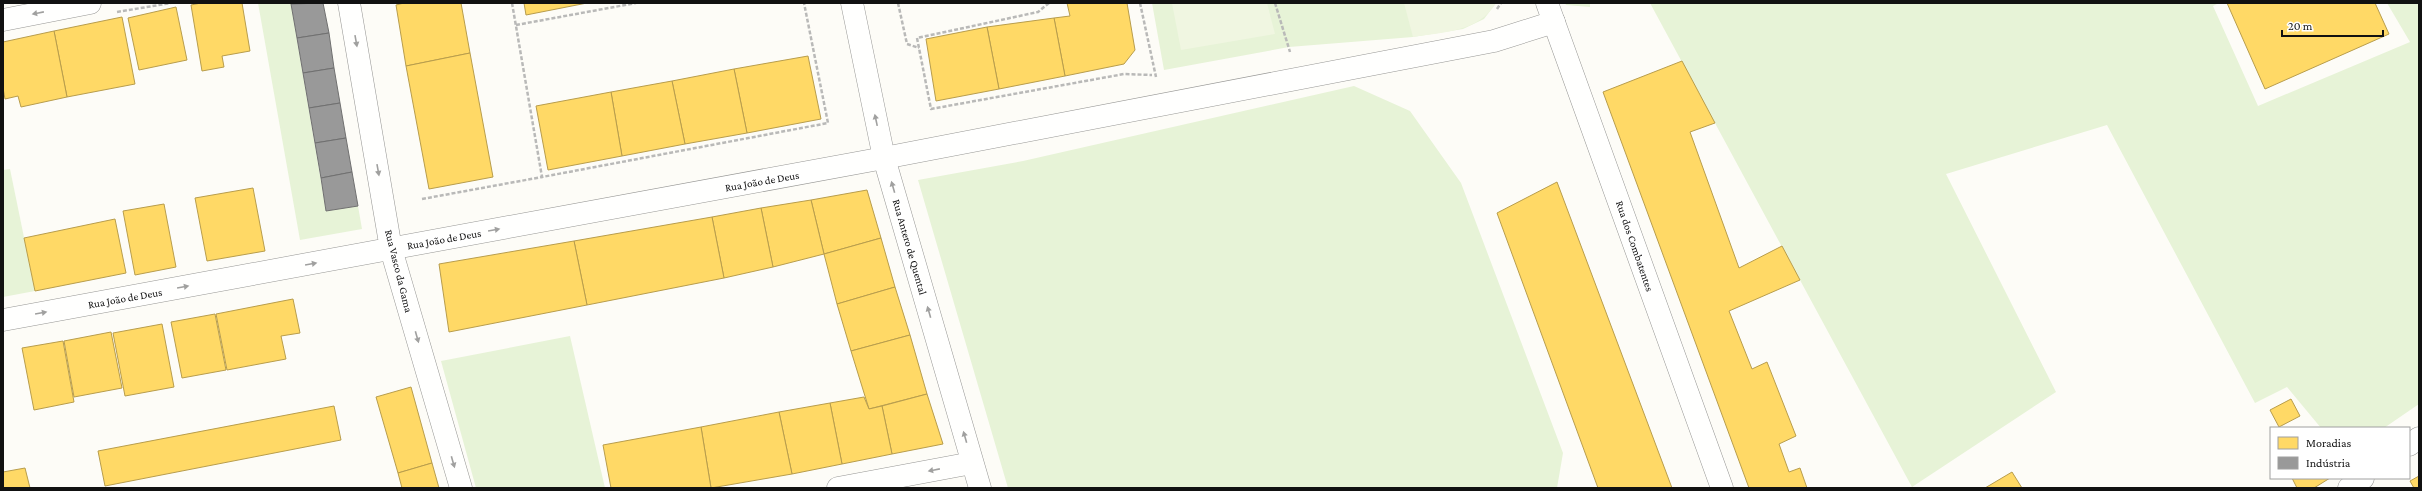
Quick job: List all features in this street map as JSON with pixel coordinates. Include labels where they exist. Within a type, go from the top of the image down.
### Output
[{"type":"street","points":[[3,20],[90,3]]},
{"type":"street","name":"Rua Vasco da Gama","points":[[349,3],[391,249],[461,488]]},
{"type":"street","name":"Rua Antero de Quental","points":[[857,4],[884,158],[980,488]]},
{"type":"street","name":"Rua João de Deus","points":[[3,320],[884,158],[1494,40],[1551,12]]},
{"type":"street","name":"Rua dos Combatentes","points":[[1551,12],[1722,488]]},
{"type":"street","points":[[2410,444],[2419,438]]},
{"type":"street","points":[[838,488],[972,463]]},
{"type":"street","points":[[2349,488],[2362,479]]},
{"type":"path","points":[[512,3],[542,177]]},
{"type":"path","points":[[516,25],[636,3]]},
{"type":"path","points":[[422,199],[828,123],[804,3]]},
{"type":"path","points":[[898,3],[907,44],[919,48]]},
{"type":"path","points":[[1049,3],[1038,12],[917,38],[931,109],[1124,74],[1156,76],[1163,74]]},
{"type":"path","points":[[1140,3],[1161,104]]},
{"type":"path","points":[[1275,3],[1291,54]]},
{"type":"path","points":[[1283,55],[1298,53]]},
{"type":"green space","points":[[258,3],[297,3],[291,4],[326,211],[358,206],[362,229],[300,240]]},
{"type":"green space","points":[[1152,3],[1496,3],[1484,19],[1463,29],[1413,37],[1289,47],[1164,70]]},
{"type":"green space","points":[[1172,3],[1267,3],[1275,34],[1181,50]]},
{"type":"green space","points":[[1404,3],[1496,3],[1489,13],[1470,25],[1448,32],[1413,37]]},
{"type":"green space","points":[[1565,3],[1590,3],[1590,7],[1566,5]]},
{"type":"green space","points":[[1650,3],[2219,3],[2213,6],[2258,106],[2410,42],[2387,3],[2419,3],[2419,404],[2385,427],[2320,427],[2287,387],[2255,403],[2107,125],[1946,174],[2056,392],[1912,487]]},
{"type":"green space","points":[[1354,86],[1410,111],[1461,183],[1563,453],[1557,488],[1008,488],[918,180],[1023,161]]},
{"type":"green space","points":[[10,169],[35,291],[3,297],[3,170]]},
{"type":"green space","points":[[570,336],[605,488],[476,488],[441,361]]},
{"type":"building: Moradias","points":[[201,3],[242,3],[250,51],[222,56],[224,67],[202,71],[191,5]]},
{"type":"building: Moradias","points":[[404,3],[461,3],[470,53],[406,66],[396,5]]},
{"type":"building: Moradias","points":[[524,3],[587,3],[526,15]]},
{"type":"building: Moradias","points":[[1067,3],[1127,3],[1135,50],[1124,64],[1065,76],[1054,18],[1070,16]]},
{"type":"building: Moradias","points":[[2227,3],[2375,3],[2389,34],[2265,89]]},
{"type":"building: Moradias","points":[[176,7],[187,60],[139,70],[128,18]]},
{"type":"building: Moradias","points":[[122,17],[135,84],[67,97],[54,31]]},
{"type":"building: Moradias","points":[[1054,18],[1065,76],[999,89],[987,27]]},
{"type":"building: Moradias","points":[[987,27],[999,89],[936,101],[926,39]]},
{"type":"building: Moradias","points":[[54,31],[67,97],[21,107],[18,96],[5,99],[3,88],[3,42]]},
{"type":"building: Moradias","points":[[470,53],[493,177],[429,189],[406,66]]},
{"type":"building: Moradias","points":[[808,56],[821,119],[747,133],[734,69]]},
{"type":"building: Moradias","points":[[1682,61],[1715,123],[1690,132],[1739,268],[1782,246],[1800,280],[1729,311],[1752,369],[1767,362],[1796,436],[1779,444],[1789,472],[1800,468],[1807,488],[1749,488],[1603,92]]},
{"type":"building: Moradias","points":[[734,69],[747,133],[685,144],[672,81]]},
{"type":"building: Moradias","points":[[672,81],[685,144],[622,156],[611,92]]},
{"type":"building: Moradias","points":[[611,92],[622,156],[548,170],[536,106]]},
{"type":"building: Moradias","points":[[1557,182],[1672,488],[1598,488],[1497,213]]},
{"type":"building: Moradias","points":[[253,188],[265,251],[207,261],[195,198]]},
{"type":"building: Moradias","points":[[867,190],[881,238],[824,254],[811,200]]},
{"type":"building: Moradias","points":[[811,200],[824,254],[773,267],[761,208]]},
{"type":"building: Moradias","points":[[164,204],[176,267],[135,275],[123,211]]},
{"type":"building: Moradias","points":[[761,208],[773,267],[724,278],[712,217]]},
{"type":"building: Moradias","points":[[712,217],[724,278],[587,305],[574,241]]},
{"type":"building: Moradias","points":[[115,219],[126,273],[35,291],[24,238]]},
{"type":"building: Moradias","points":[[881,238],[895,287],[837,304],[824,254]]},
{"type":"building: Moradias","points":[[574,241],[587,305],[449,332],[439,264]]},
{"type":"building: Moradias","points":[[895,287],[910,335],[851,351],[837,304]]},
{"type":"building: Moradias","points":[[293,299],[300,333],[281,336],[286,359],[227,370],[216,314]]},
{"type":"building: Moradias","points":[[215,314],[226,370],[182,378],[171,322]]},
{"type":"building: Moradias","points":[[162,324],[174,387],[125,396],[113,333]]},
{"type":"building: Moradias","points":[[111,332],[122,388],[74,397],[64,341]]},
{"type":"building: Moradias","points":[[910,335],[927,394],[869,409],[851,351]]},
{"type":"building: Moradias","points":[[63,341],[74,402],[34,410],[22,348]]},
{"type":"building: Moradias","points":[[411,387],[432,463],[398,473],[376,397]]},
{"type":"building: Moradias","points":[[927,394],[943,444],[892,454],[882,406]]},
{"type":"building: Moradias","points":[[864,397],[869,409],[882,406],[892,454],[842,464],[830,403]]},
{"type":"building: Moradias","points":[[2291,399],[2300,416],[2279,427],[2270,410]]},
{"type":"building: Moradias","points":[[830,403],[842,464],[792,474],[779,412]]},
{"type":"building: Moradias","points":[[334,406],[341,440],[105,486],[98,451]]},
{"type":"building: Moradias","points":[[779,412],[792,474],[711,488],[701,427]]},
{"type":"building: Moradias","points":[[701,427],[711,488],[611,488],[603,445]]},
{"type":"building: Moradias","points":[[432,463],[439,488],[402,488],[398,473]]},
{"type":"building: Moradias","points":[[25,468],[30,488],[3,488],[3,472]]},
{"type":"building: Moradias","points":[[2012,472],[2022,488],[1985,488]]},
{"type":"building: Moradias","points":[[2419,476],[2419,488],[2414,488],[2410,481]]},
{"type":"building: Moradias","points":[[2292,479],[2328,479],[2314,488],[2297,488]]},
{"type":"building: Indústria","points":[[323,3],[329,33],[297,38],[291,4]]},
{"type":"building: Indústria","points":[[329,33],[334,68],[303,73],[297,38]]},
{"type":"building: Indústria","points":[[334,68],[340,103],[309,108],[303,73]]},
{"type":"building: Indústria","points":[[340,103],[346,138],[315,143],[309,108]]},
{"type":"building: Indústria","points":[[346,138],[352,172],[321,178],[315,143]]},
{"type":"building: Indústria","points":[[352,172],[358,206],[326,211],[321,178]]}]
